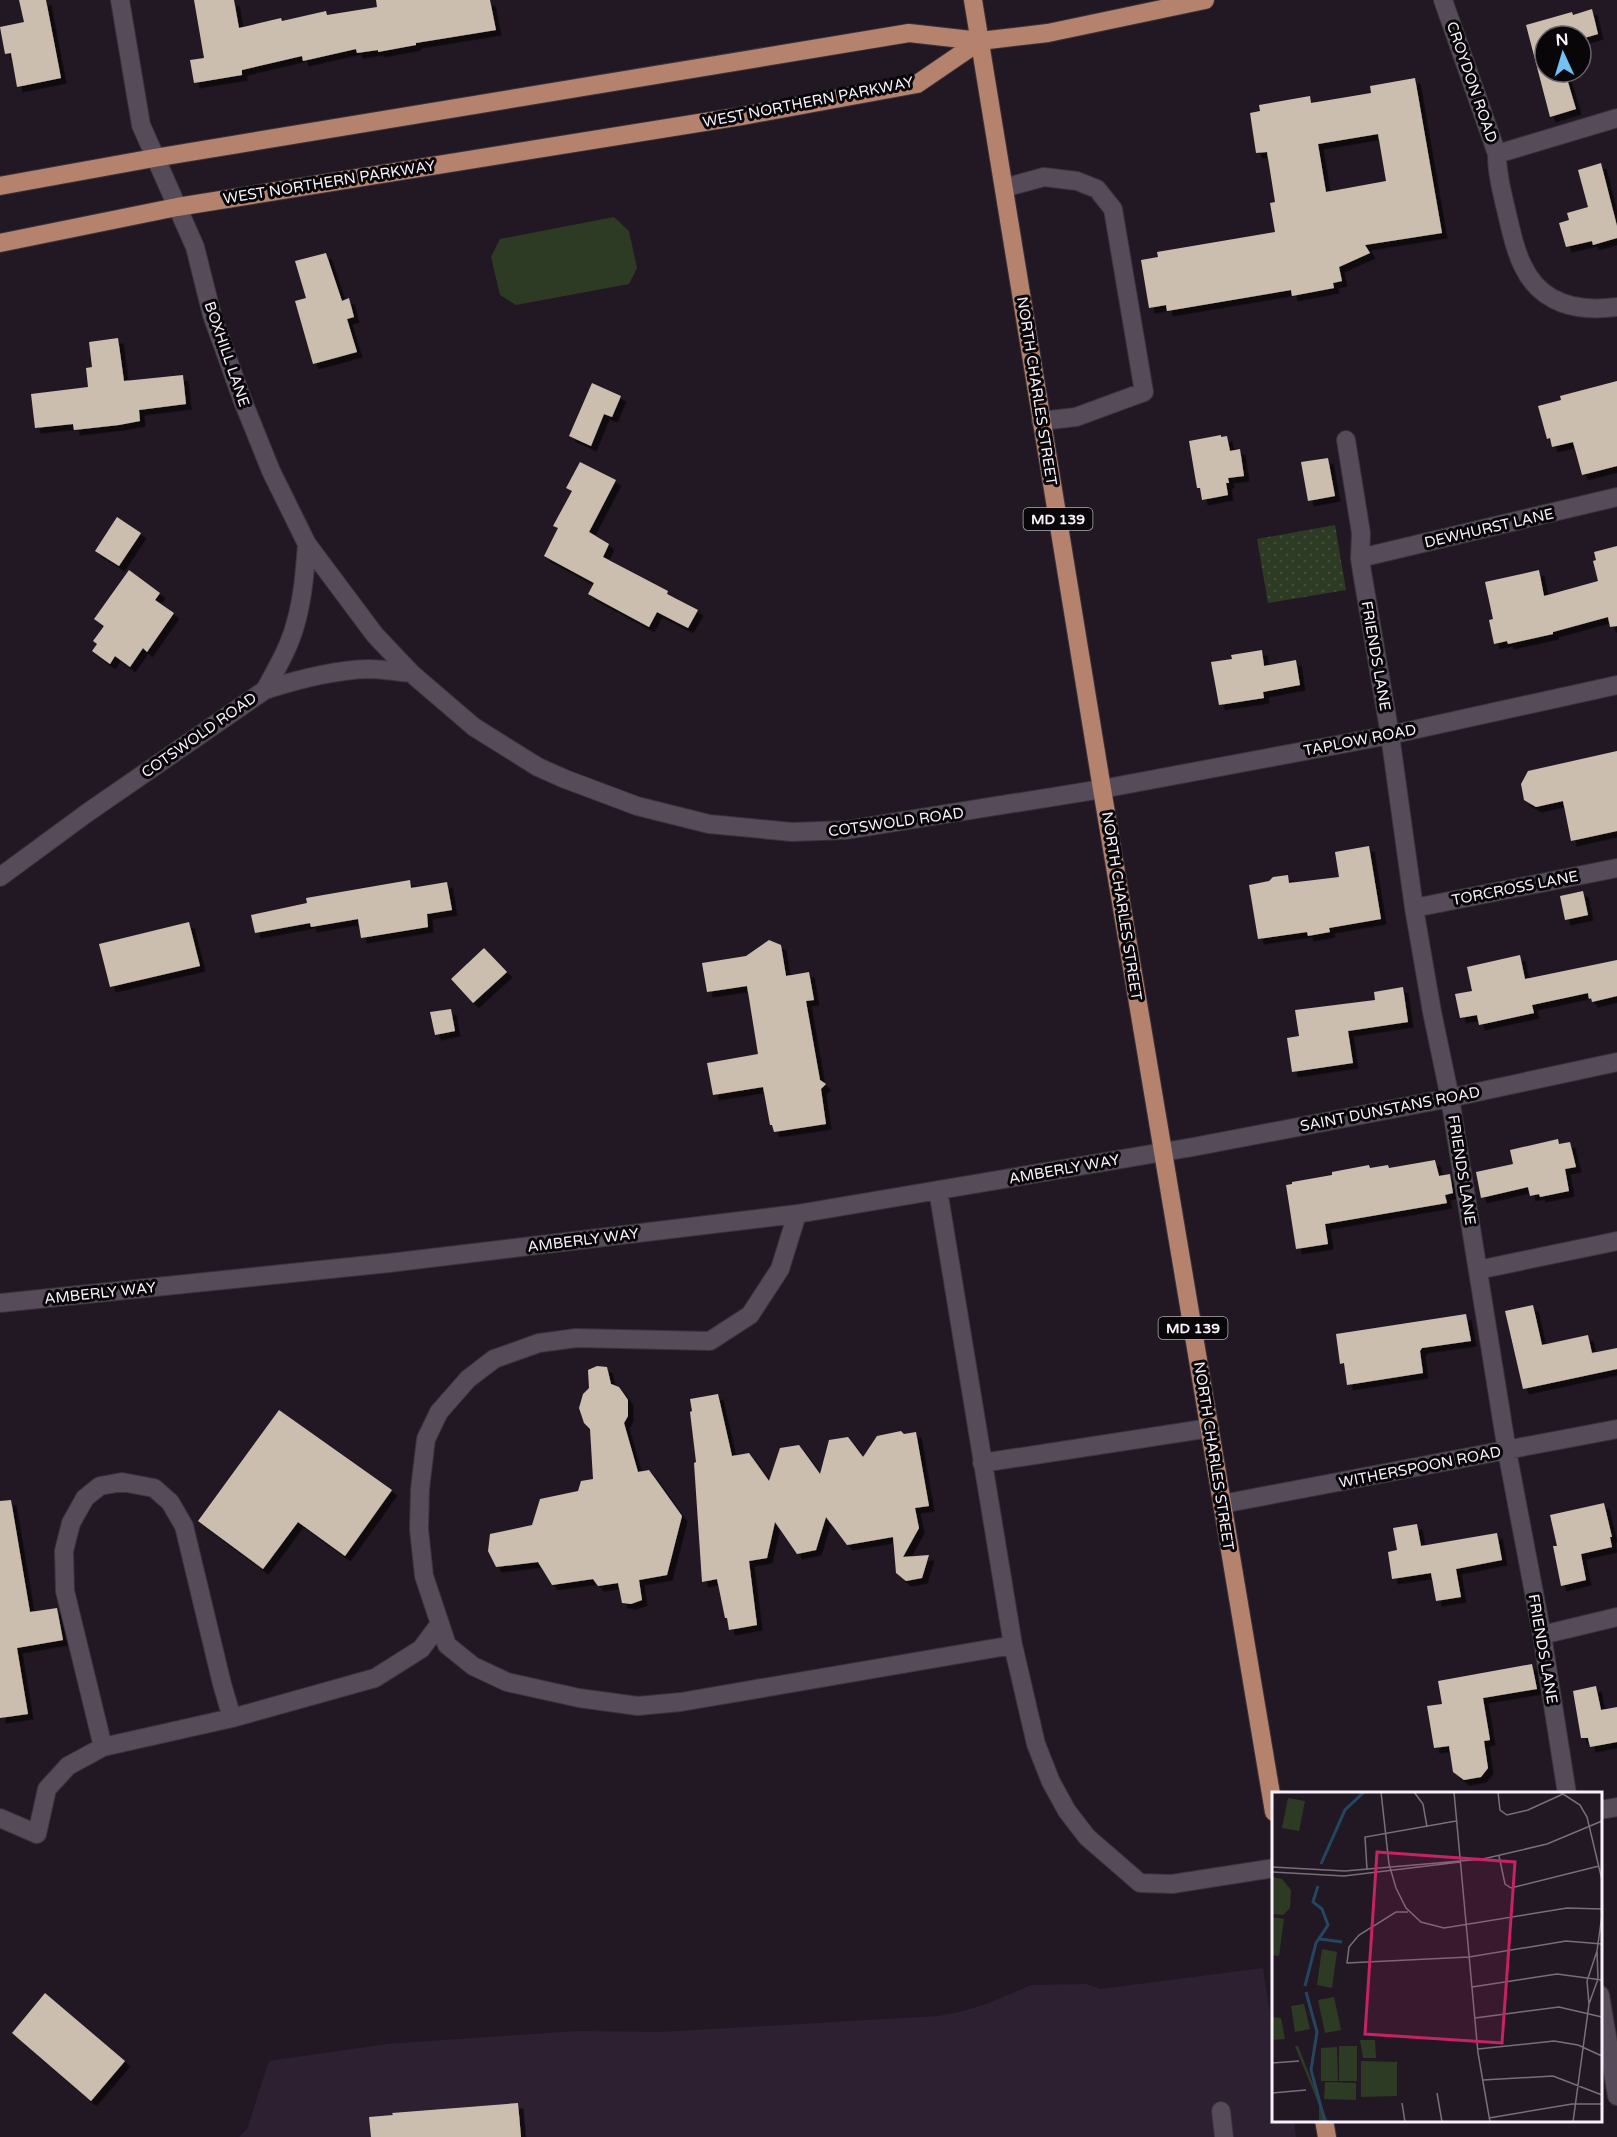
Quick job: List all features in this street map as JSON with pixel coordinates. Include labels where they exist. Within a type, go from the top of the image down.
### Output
[{"type":"main road","name":"NORTH CHARLES STREET","points":[[973,0],[1102,789],[1272,1800]]},
{"type":"main road","points":[[0,186],[154,158],[909,33],[980,41],[1048,33],[1205,0]]},
{"type":"main road","name":"WEST NORTHERN PARKWAY","points":[[0,243],[177,207],[742,116],[917,84],[980,41]]},
{"type":"main road","points":[[1324,2122],[1327,2137]]},
{"type":"street","name":"BOXHILL LANE","points":[[120,0],[141,125],[195,247],[212,315],[271,471],[308,544],[375,635],[411,673]]},
{"type":"street","name":"CROYDON ROAD","points":[[1443,0],[1497,154],[1497,172],[1517,251],[1524,268],[1537,287],[1551,298],[1579,309],[1596,310],[1617,307]]},
{"type":"street","points":[[1497,154],[1617,118]]},
{"type":"street","points":[[1004,188],[1044,177],[1077,181],[1097,189],[1113,209],[1144,392],[1076,417],[1041,421]]},
{"type":"street","name":"FRIENDS LANE","points":[[1346,440],[1361,532],[1360,558],[1390,735],[1414,908],[1450,1098],[1507,1451],[1542,1635],[1567,1792]]},
{"type":"street","name":"DEWHURST LANE","points":[[1360,558],[1617,497]]},
{"type":"street","points":[[265,690],[284,655],[296,623],[308,544]]},
{"type":"street","name":"COTSWOLD ROAD","points":[[0,877],[87,813],[265,690],[325,673],[370,669],[411,673],[474,727],[538,767],[585,788],[637,806],[709,824],[792,832],[846,830],[1102,789]]},
{"type":"street","name":"TAPLOW ROAD","points":[[1102,789],[1390,735],[1617,685]]},
{"type":"street","name":"TORCROSS LANE","points":[[1414,908],[1617,868]]},
{"type":"street","name":"SAINT DUNSTANS ROAD","points":[[1163,1153],[1450,1098],[1617,1062]]},
{"type":"street","name":"AMBERLY WAY","points":[[0,1303],[388,1263],[797,1214],[1163,1153]]},
{"type":"street","points":[[938,1191],[1013,1645],[1036,1744],[1051,1782],[1067,1811],[1087,1837],[1140,1883],[1172,1884],[1272,1868]]},
{"type":"street","points":[[797,1214],[780,1269],[750,1315],[710,1341],[576,1338],[539,1343],[494,1359],[468,1379],[439,1412],[426,1439],[420,1489],[419,1529],[423,1576],[447,1644],[473,1666],[507,1682],[579,1698],[638,1706],[681,1702],[1013,1645]]},
{"type":"street","points":[[1478,1270],[1617,1241]]},
{"type":"street","points":[[982,1463],[1210,1428]]},
{"type":"street","name":"WITHERSPOON ROAD","points":[[1222,1504],[1617,1429]]},
{"type":"street","points":[[103,1747],[65,1591],[64,1551],[72,1523],[84,1498],[100,1486],[122,1482],[154,1488],[170,1502],[184,1526],[232,1718]]},
{"type":"street","points":[[1542,1635],[1617,1617]]},
{"type":"street","points":[[0,1818],[37,1834],[47,1789],[68,1766],[103,1747],[232,1718],[375,1678],[421,1648],[439,1625]]},
{"type":"street","points":[[1602,1810],[1617,1807]]},
{"type":"street","points":[[1602,1996],[1617,1993]]},
{"type":"street","points":[[1602,2002],[1617,2096]]},
{"type":"street","points":[[1221,2111],[1224,2137]]},
{"type":"shaded area","points":[[1263,1968],[1272,2028],[1272,2122],[1294,2122],[1296,2137],[239,2137],[247,2129],[269,2061],[387,2044],[577,2031],[662,2032],[939,2016],[989,2003],[1031,1985],[1087,1984],[1100,1989]]},
{"type":"green space","points":[[614,217],[629,231],[637,268],[629,284],[516,305],[500,295],[491,257],[500,239]]},
{"type":"green space","points":[[1335,525],[1346,590],[1268,603],[1257,539]]},
{"type":"building","points":[[19,0],[46,0],[61,78],[17,87],[11,53],[5,54],[0,27],[24,22]]},
{"type":"building","points":[[194,0],[234,0],[239,28],[326,11],[327,15],[377,7],[376,0],[490,0],[496,30],[416,43],[416,45],[378,52],[378,50],[357,53],[356,49],[303,61],[302,56],[242,70],[242,75],[194,83],[190,60],[204,58]]},
{"type":"building","points":[[1592,9],[1598,34],[1593,35],[1593,24],[1533,24],[1533,52],[1526,25],[1572,12],[1573,15]]},
{"type":"building","points":[[1415,78],[1442,233],[1365,245],[1370,253],[1339,267],[1342,281],[1333,283],[1334,288],[1292,296],[1291,290],[1167,311],[1166,305],[1149,308],[1141,260],[1158,257],[1157,252],[1275,232],[1270,203],[1275,202],[1267,152],[1256,153],[1250,113],[1260,111],[1259,105],[1310,96],[1311,103],[1371,93],[1370,86]],"holes":[[[1378,134],[1386,181],[1326,192],[1318,144]]]},
{"type":"building","points":[[1541,84],[1569,84],[1576,109],[1550,117]]},
{"type":"building","points":[[1601,163],[1617,226],[1617,238],[1593,245],[1592,241],[1566,247],[1559,223],[1569,220],[1567,213],[1588,207],[1578,170]]},
{"type":"building","points":[[326,253],[342,301],[349,298],[354,317],[347,319],[357,352],[313,364],[295,301],[306,298],[295,261]]},
{"type":"building","points":[[118,338],[124,381],[183,375],[186,404],[139,410],[140,421],[119,425],[74,430],[73,424],[35,428],[31,394],[88,387],[86,368],[92,367],[89,342]]},
{"type":"building","points":[[1617,381],[1617,466],[1582,475],[1573,442],[1552,447],[1550,438],[1547,439],[1538,406],[1561,400],[1560,396]]},
{"type":"building","points":[[592,383],[621,396],[612,417],[604,414],[591,446],[569,436]]},
{"type":"building","points":[[1221,435],[1221,437],[1227,436],[1230,451],[1240,449],[1244,476],[1228,478],[1229,483],[1226,483],[1228,495],[1202,500],[1200,488],[1197,488],[1189,441]]},
{"type":"building","points":[[1328,458],[1335,496],[1308,501],[1301,462]]},
{"type":"building","points":[[580,462],[616,480],[589,532],[609,544],[603,557],[668,591],[667,594],[698,610],[688,628],[657,612],[649,627],[588,594],[594,583],[544,556],[558,528],[553,526],[572,491],[566,488]]},
{"type":"building","points":[[117,517],[141,533],[119,566],[95,551]]},
{"type":"building","points":[[1617,546],[1617,626],[1610,627],[1608,617],[1553,632],[1553,634],[1508,644],[1507,641],[1494,644],[1489,620],[1493,619],[1485,582],[1539,570],[1544,596],[1598,581],[1593,561],[1596,560],[1594,552]]},
{"type":"building","points":[[129,570],[160,593],[155,600],[174,613],[147,652],[143,648],[130,667],[115,656],[110,664],[92,651],[97,644],[93,641],[104,626],[94,619]]},
{"type":"building","points":[[1262,650],[1264,666],[1296,660],[1300,685],[1263,692],[1264,698],[1219,705],[1211,662],[1232,659],[1231,655]]},
{"type":"building","points":[[1617,751],[1617,831],[1571,841],[1563,801],[1536,807],[1524,800],[1521,784],[1528,771]]},
{"type":"building","points":[[1369,846],[1381,919],[1329,928],[1330,932],[1308,936],[1307,932],[1258,939],[1249,885],[1288,875],[1289,883],[1339,877],[1335,852]]},
{"type":"building","points":[[410,880],[411,888],[447,882],[452,910],[427,914],[428,927],[361,938],[358,919],[311,927],[310,923],[255,933],[251,915],[307,903],[306,898]]},
{"type":"building","points":[[1583,891],[1588,915],[1565,920],[1560,896]]},
{"type":"building","points":[[189,922],[200,966],[110,987],[99,944]]},
{"type":"building","points":[[769,940],[781,945],[786,976],[809,972],[814,1000],[806,1001],[820,1080],[826,1084],[821,1089],[826,1124],[774,1132],[770,1125],[763,1087],[713,1095],[707,1063],[758,1054],[747,986],[707,992],[702,963],[746,956]]},
{"type":"building","points":[[484,948],[507,972],[473,1003],[451,979]]},
{"type":"building","points":[[1520,955],[1525,979],[1617,960],[1617,996],[1592,1002],[1588,993],[1532,1005],[1534,1013],[1479,1025],[1477,1015],[1460,1018],[1455,994],[1472,991],[1467,967]]},
{"type":"building","points":[[1403,987],[1408,1022],[1348,1031],[1353,1063],[1292,1072],[1287,1038],[1299,1036],[1295,1010],[1375,1000],[1374,992]]},
{"type":"building","points":[[451,1009],[455,1031],[435,1035],[430,1012]]},
{"type":"building","points":[[1558,1139],[1559,1144],[1570,1142],[1576,1167],[1565,1169],[1569,1191],[1540,1197],[1539,1194],[1530,1196],[1528,1187],[1481,1198],[1476,1172],[1513,1164],[1510,1150]]},
{"type":"building","points":[[1435,1160],[1439,1176],[1450,1174],[1453,1193],[1445,1195],[1447,1203],[1325,1224],[1328,1244],[1296,1249],[1286,1185],[1332,1175],[1332,1172],[1369,1165],[1370,1168],[1388,1165],[1389,1168]]},
{"type":"building","points":[[1533,1305],[1542,1345],[1588,1335],[1592,1353],[1617,1348],[1617,1369],[1523,1389],[1505,1311]]},
{"type":"building","points":[[1466,1314],[1471,1341],[1422,1348],[1420,1351],[1423,1373],[1347,1385],[1344,1363],[1340,1364],[1336,1334]]},
{"type":"building","points":[[597,1366],[607,1367],[611,1384],[619,1387],[628,1400],[628,1416],[624,1423],[638,1472],[649,1470],[682,1516],[667,1575],[639,1580],[642,1600],[631,1604],[622,1603],[618,1583],[598,1586],[593,1579],[552,1585],[538,1562],[496,1567],[488,1551],[490,1534],[532,1525],[540,1499],[578,1491],[581,1481],[593,1479],[590,1429],[584,1423],[579,1408],[583,1394],[589,1388],[588,1370]]},
{"type":"building","points":[[718,1394],[732,1456],[749,1453],[769,1481],[780,1448],[799,1445],[820,1474],[829,1440],[848,1437],[863,1457],[877,1436],[901,1431],[904,1434],[916,1432],[929,1506],[915,1508],[919,1528],[903,1557],[929,1555],[922,1578],[906,1581],[896,1573],[893,1537],[847,1545],[826,1517],[816,1550],[797,1554],[775,1522],[767,1558],[749,1561],[757,1625],[729,1630],[717,1579],[702,1582],[694,1463],[696,1462],[690,1412],[692,1411],[690,1399]]},
{"type":"building","points":[[279,1410],[392,1490],[345,1556],[298,1522],[263,1569],[198,1521]]},
{"type":"building","points":[[11,1500],[30,1612],[57,1608],[63,1640],[17,1648],[28,1714],[0,1718],[0,1501]]},
{"type":"building","points":[[1604,1503],[1612,1547],[1581,1554],[1586,1580],[1561,1586],[1553,1546],[1557,1546],[1550,1515]]},
{"type":"building","points":[[1417,1524],[1421,1546],[1497,1533],[1502,1560],[1456,1569],[1461,1597],[1436,1601],[1431,1573],[1392,1579],[1388,1552],[1397,1550],[1393,1528]]},
{"type":"building","points":[[1532,1664],[1537,1689],[1483,1698],[1490,1740],[1484,1741],[1488,1768],[1481,1777],[1464,1780],[1453,1772],[1449,1746],[1434,1748],[1427,1706],[1442,1704],[1438,1681]]},
{"type":"building","points":[[1596,1686],[1601,1710],[1617,1707],[1617,1742],[1590,1747],[1588,1738],[1581,1738],[1573,1691]]},
{"type":"building","points":[[45,1993],[125,2061],[91,2101],[12,2033]]},
{"type":"building","points":[[518,2103],[521,2137],[371,2137],[369,2117],[393,2115],[392,2113]]}]
